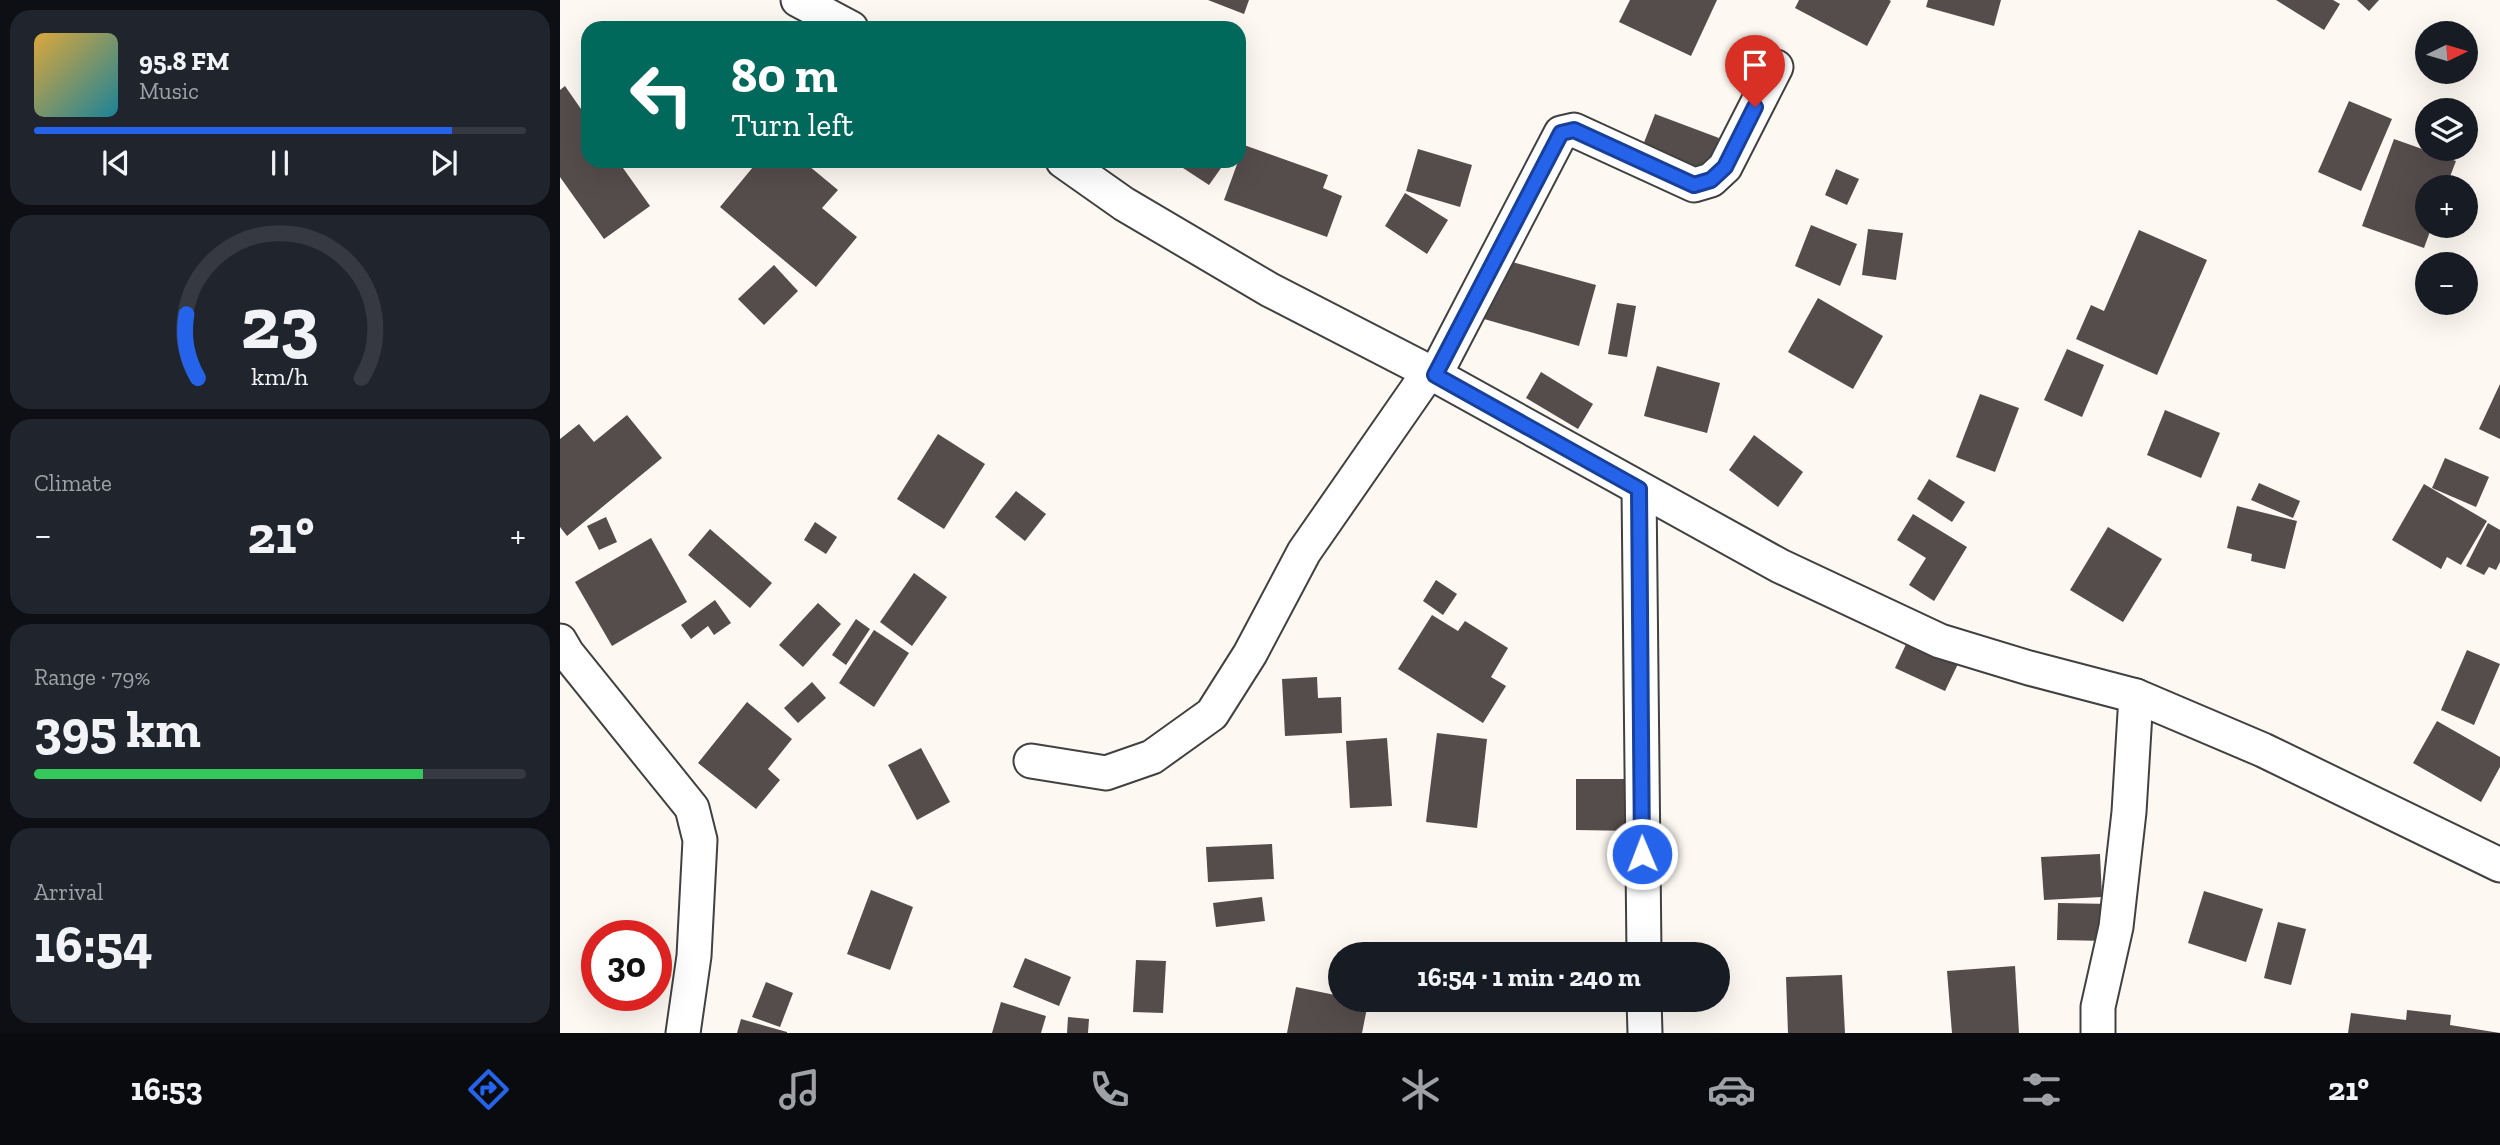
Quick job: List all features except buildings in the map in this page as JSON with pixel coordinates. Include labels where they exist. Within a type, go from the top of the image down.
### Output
[{"type":"street","points":[[798,0],[838,21]]},
{"type":"street","points":[[1031,761],[1106,773],[1152,757],[1212,714],[1250,654],[1304,552],[1432,374],[1561,133],[1574,130],[1694,185],[1711,180],[1725,167],[1776,67]]},
{"type":"street","points":[[1073,168],[1124,204],[1270,290],[1432,374],[1780,566],[1940,641],[2136,696],[2263,750],[2500,865]]},
{"type":"street","points":[[1639,489],[1643,942]]},
{"type":"street","points":[[560,641],[692,807],[700,840],[694,956],[683,1033]]},
{"type":"street","points":[[2098,1033],[2098,1007],[2116,927],[2129,812],[2136,696]]},
{"type":"street","points":[[1644,1012],[1645,1033]]},
{"type":"route","points":[[1642,854],[1639,489],[1435,375],[1561,133],[1574,130],[1694,185],[1711,180],[1725,167],[1755,107]]}]
